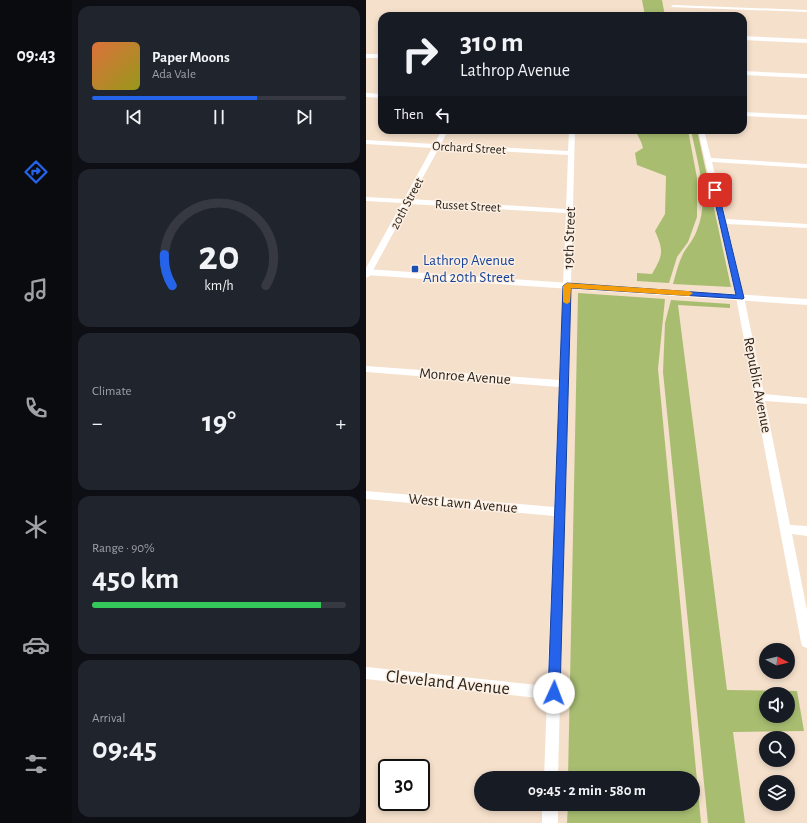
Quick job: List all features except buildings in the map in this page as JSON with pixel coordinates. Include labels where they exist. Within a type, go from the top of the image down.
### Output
[{"type":"street","points":[[672,0],[674,8],[807,11]]},
{"type":"street","points":[[747,38],[807,41]]},
{"type":"street","points":[[366,56],[378,56]]},
{"type":"street","points":[[747,73],[807,76]]},
{"type":"street","points":[[366,95],[378,96]]},
{"type":"street","points":[[747,114],[807,117]]},
{"type":"street","name":"20th Street","points":[[367,273],[443,134]]},
{"type":"street","name":"19th Street","points":[[551,771],[572,134]]},
{"type":"street","name":"Republic Avenue","points":[[702,134],[740,298],[807,642]]},
{"type":"street","name":"Orchard Street","points":[[366,142],[572,153]]},
{"type":"street","points":[[708,160],[807,166]]},
{"type":"street","name":"Russet Street","points":[[366,199],[570,211]]},
{"type":"street","points":[[722,221],[807,226]]},
{"type":"street","points":[[367,273],[807,302]]},
{"type":"street","name":"Monroe Avenue","points":[[366,369],[564,384]]},
{"type":"street","points":[[760,397],[807,401]]},
{"type":"street","name":"West Lawn Avenue","points":[[366,494],[560,512]]},
{"type":"street","points":[[785,529],[807,531]]},
{"type":"street","name":"Cleveland Avenue","points":[[366,673],[554,693]]},
{"type":"street","points":[[550,811],[550,823]]},
{"type":"green space","points":[[642,0],[662,0],[664,12],[644,12]]},
{"type":"green space","points":[[637,134],[689,134],[697,178],[697,217],[688,242],[677,257],[669,283],[637,281],[637,273],[652,274],[658,262],[661,248],[655,231],[665,214],[666,176],[637,165],[635,153],[643,148]]},
{"type":"green space","points":[[692,134],[698,134],[731,287],[673,284],[682,256],[693,239],[701,218],[702,193],[699,167]]},
{"type":"green space","points":[[578,293],[665,299],[658,369],[696,771],[568,771]]},
{"type":"green space","points":[[671,300],[730,304],[730,308],[678,305],[727,690],[759,690],[759,723],[795,723],[795,691],[797,691],[804,731],[733,732],[745,823],[708,823],[663,372],[665,323]]},
{"type":"green space","points":[[568,811],[700,811],[701,823],[567,823]]},
{"type":"slow traffic","points":[[567,302],[567,286],[689,293]]},
{"type":"place","name":"Lathrop Avenue And 20th Street","points":[[415,269]]},
{"type":"route","points":[[554,693],[567,286],[740,298],[715,190]]}]
